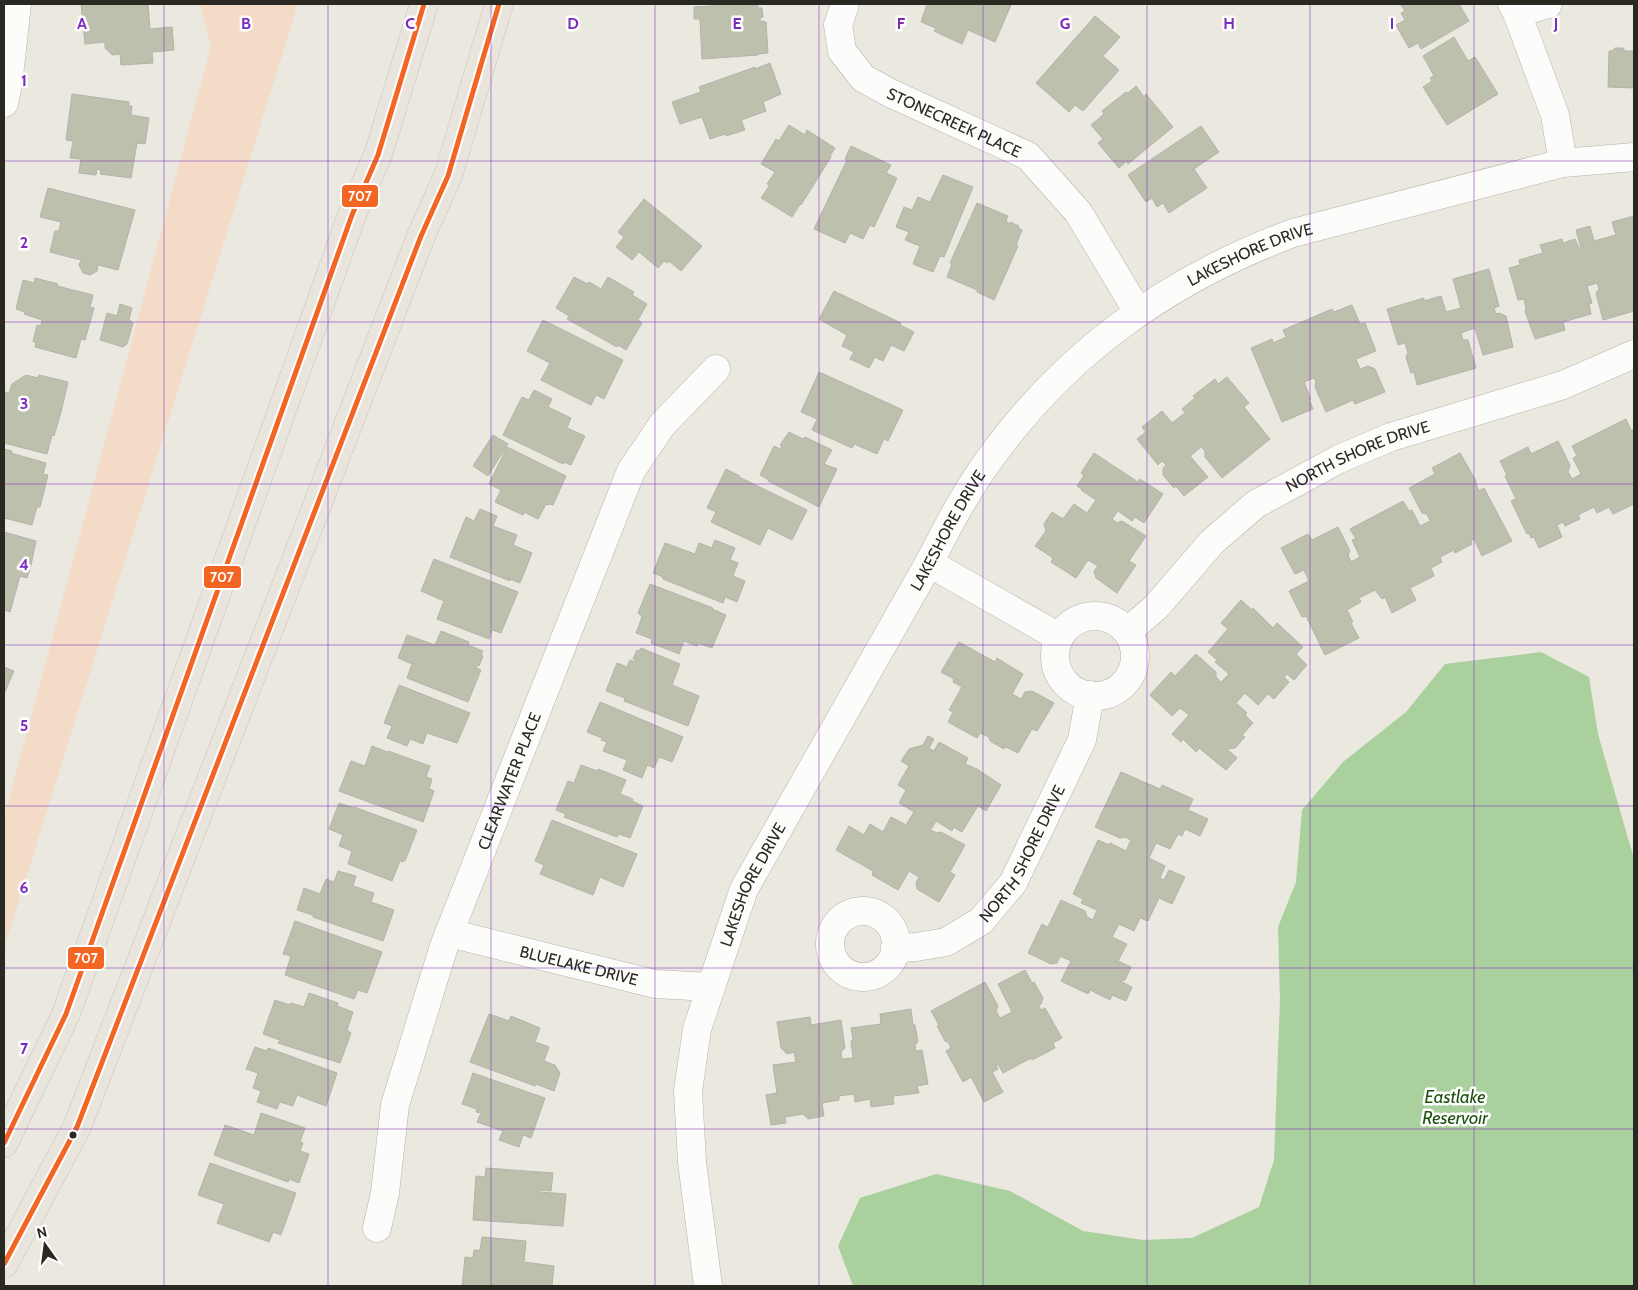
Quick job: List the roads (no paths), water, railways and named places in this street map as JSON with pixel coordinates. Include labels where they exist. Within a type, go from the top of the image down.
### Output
[{"type":"main road","points":[[4,1143],[66,1014],[352,215],[378,155],[424,4]]},
{"type":"main road","points":[[4,1264],[77,1127],[417,245],[448,176],[499,4]]},
{"type":"street","points":[[4,103],[8,85],[17,4]]},
{"type":"street","name":"STONECREEK PLACE","points":[[845,4],[838,25],[842,51],[863,78],[890,93],[1028,156],[1078,212],[1138,312]]},
{"type":"street","points":[[1548,4],[1514,8],[1555,115],[1563,163]]},
{"type":"street","name":"LAKESHORE DRIVE","points":[[708,1286],[692,1162],[688,1091],[697,1029],[744,889],[930,563],[954,514],[983,468],[1017,424],[1054,383],[1081,358],[1138,312],[1174,288],[1252,248],[1293,233],[1563,163],[1634,157]]},
{"type":"street","name":"NORTH SHORE DRIVE","points":[[1127,632],[1156,607],[1212,542],[1256,504],[1339,459],[1391,437],[1563,385],[1634,354]]},
{"type":"street","name":"CLEARWATER PLACE","points":[[377,1228],[385,1193],[395,1105],[449,933],[631,471],[662,425],[716,369]]},
{"type":"street","points":[[930,563],[1059,637]]},
{"type":"street","points":[[1092,616],[1105,617],[1118,622],[1127,632],[1133,644],[1135,658],[1132,670],[1125,682],[1115,690],[1103,695],[1090,695],[1078,692],[1067,684],[1059,674],[1055,662],[1055,649],[1059,637],[1068,626],[1079,619],[1092,616]]},
{"type":"street","name":"NORTH SHORE DRIVE","points":[[895,948],[946,942],[981,921],[1014,883],[1082,740],[1090,695]]},
{"type":"street","name":"BLUELAKE DRIVE","points":[[449,933],[655,984],[711,987]]},
{"type":"water","name":"Eastlake Reservoir","points":[[1541,652],[1589,677],[1598,734],[1634,859],[1634,1286],[853,1286],[838,1246],[860,1198],[936,1174],[1010,1191],[1083,1231],[1143,1240],[1192,1238],[1259,1207],[1274,1160],[1280,999],[1278,927],[1296,882],[1302,810],[1343,762],[1406,712],[1445,664]]}]
